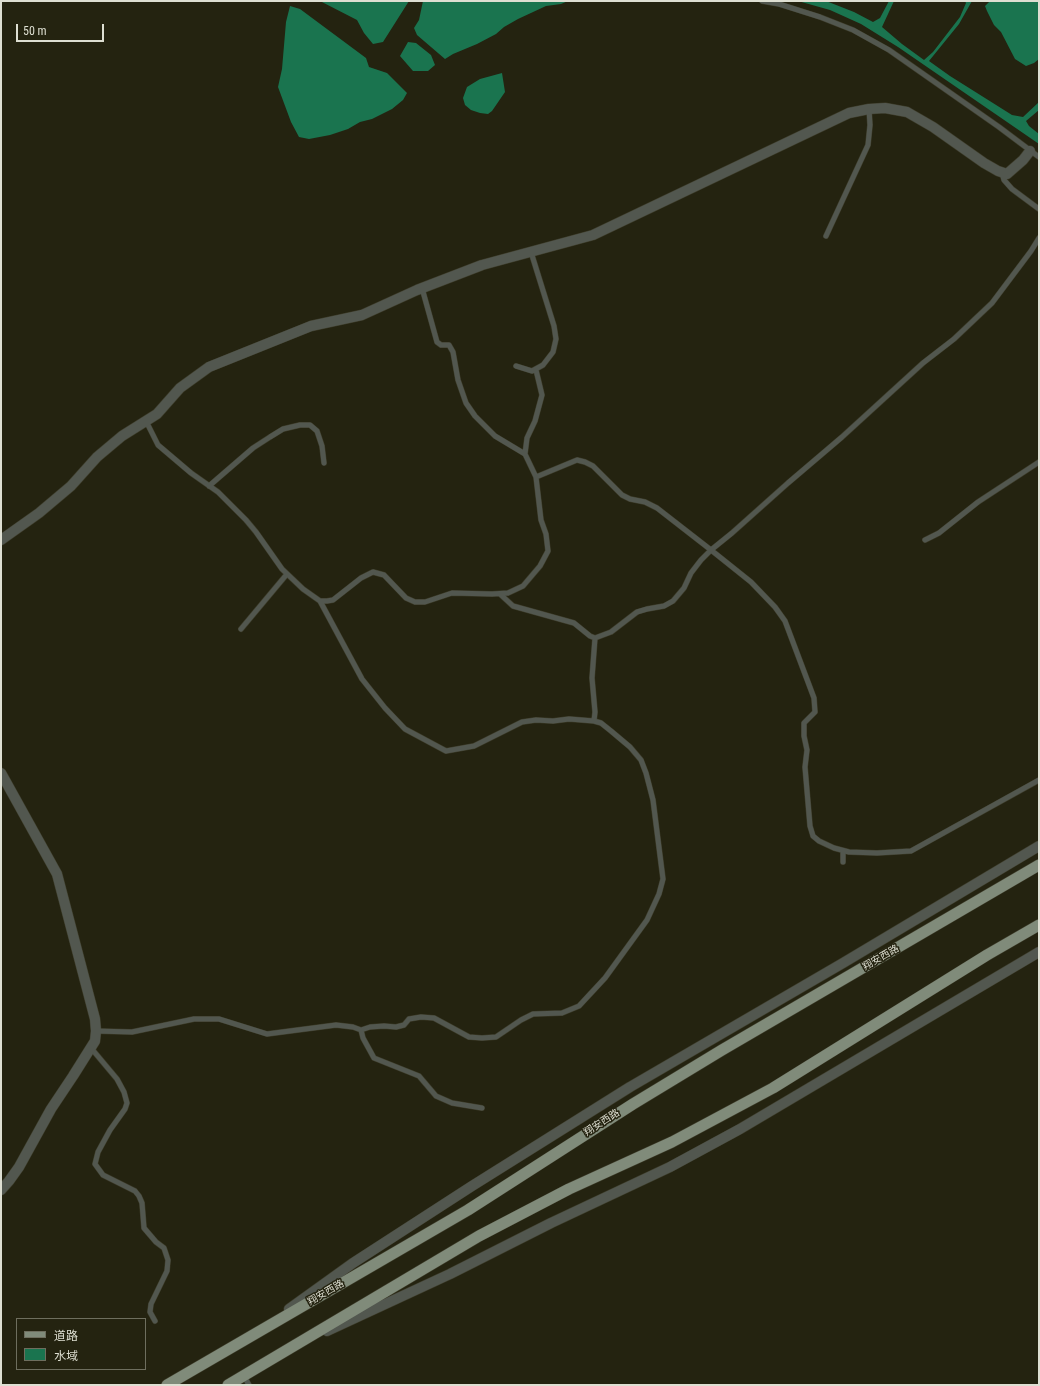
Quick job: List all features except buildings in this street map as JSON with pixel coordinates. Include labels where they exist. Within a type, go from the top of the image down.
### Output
[{"type":"main road","name":"翔安西路","points":[[167,1385],[468,1210],[633,1104],[1039,865]]},
{"type":"main road","points":[[228,1385],[247,1380],[291,1348],[479,1236],[569,1189],[672,1142],[773,1088],[987,955],[1039,926]]},
{"type":"street","points":[[1,540],[38,513],[71,486],[97,457],[117,440],[157,414],[180,388],[209,367],[311,326],[362,314],[422,288],[482,265],[593,235],[849,113],[869,109],[885,108],[907,112],[933,127],[984,163],[1007,174],[1013,170],[1030,151]]},
{"type":"street","points":[[1,773],[57,874],[95,1019],[96,1031],[95,1041],[91,1048],[51,1109],[19,1167],[9,1182],[1,1190]]},
{"type":"street","points":[[262,1330],[353,1263],[478,1182],[617,1095],[1039,846]]},
{"type":"street","points":[[291,1348],[450,1274],[670,1167],[746,1126],[1039,952]]},
{"type":"lane","points":[[762,1],[779,4],[820,17],[852,30],[889,50],[1039,157]]},
{"type":"lane","points":[[826,236],[868,145],[870,125],[869,109]]},
{"type":"lane","points":[[1002,172],[1004,180],[1012,189],[1039,209]]},
{"type":"lane","points":[[500,594],[513,606],[574,623],[590,636],[595,638],[611,632],[637,612],[664,606],[673,601],[684,588],[691,573],[711,550],[842,437],[923,363],[954,339],[992,304],[1039,238]]},
{"type":"lane","points":[[516,366],[536,370],[543,365],[553,352],[556,340],[554,326],[531,252]]},
{"type":"lane","points":[[422,288],[437,342],[441,345],[449,345],[453,352],[458,380],[466,402],[475,416],[495,436],[525,454]]},
{"type":"lane","points":[[320,601],[327,602],[332,600],[360,578],[373,572],[384,575],[406,598],[415,602],[425,602],[452,593],[508,593],[523,586],[540,566],[548,551],[546,534],[541,520],[536,477],[525,454],[527,438],[535,421],[542,395],[536,370]]},
{"type":"lane","points":[[96,1031],[132,1032],[194,1019],[219,1019],[267,1034],[336,1025],[353,1027],[361,1030],[370,1027],[396,1027],[404,1025],[409,1020],[421,1017],[434,1018],[469,1037],[496,1037],[521,1020],[533,1014],[562,1013],[579,1006],[605,978],[647,920],[659,894],[663,879],[653,800],[641,760],[630,747],[602,723],[569,719],[522,722],[474,746],[446,751],[405,729],[385,708],[362,678],[320,601],[282,569],[256,532],[218,492],[191,473],[158,445],[146,421]]},
{"type":"lane","points":[[209,486],[253,448],[283,429],[300,425],[310,425],[317,431],[321,442],[324,463]]},
{"type":"lane","points":[[536,477],[577,460],[593,466],[622,495],[630,499],[645,502],[656,508],[711,550],[751,582],[775,607],[785,621],[814,698],[815,712],[804,723],[804,736],[807,750],[805,767],[812,836],[825,844],[849,852],[877,853],[911,851],[1039,780]]},
{"type":"lane","points":[[925,540],[939,533],[978,502],[1039,462]]},
{"type":"lane","points":[[241,629],[287,574]]},
{"type":"lane","points":[[594,721],[595,712],[592,678],[595,638]]},
{"type":"lane","points":[[843,851],[843,862]]},
{"type":"lane","points":[[361,1030],[363,1038],[374,1058],[419,1076],[436,1096],[452,1103],[482,1108]]},
{"type":"lane","points":[[91,1048],[117,1079],[124,1092],[127,1103],[125,1109],[110,1130],[98,1152],[95,1164],[103,1175],[135,1191],[139,1196],[142,1203],[144,1228],[156,1242],[164,1248],[168,1260],[167,1271],[151,1304],[150,1312],[155,1321]]},
{"type":"water","points":[[320,1],[409,1],[383,42],[373,44],[364,33],[357,20]]},
{"type":"water","points":[[423,1],[568,1],[561,4],[546,6],[518,19],[504,27],[496,34],[445,59],[417,35],[414,28],[419,20]]},
{"type":"water","points":[[798,1],[826,1],[854,12],[873,22],[880,18],[889,1],[894,1],[882,27],[924,60],[933,52],[960,17],[966,3],[965,1],[972,1],[959,24],[929,61],[1012,115],[1023,117],[1039,102],[1039,110],[1026,121],[1029,126],[1039,134],[1039,144],[898,47],[861,24],[830,10]]},
{"type":"water","points":[[990,1],[1039,1],[1039,59],[1034,63],[1026,66],[1015,59],[1001,32],[994,25],[987,11],[985,6]]},
{"type":"water","points":[[290,6],[300,9],[366,58],[369,67],[387,73],[407,93],[403,100],[392,109],[372,119],[360,122],[348,129],[330,135],[309,139],[299,137],[291,122],[278,87],[282,69],[286,22]]},
{"type":"water","points":[[408,42],[416,43],[431,55],[435,65],[428,71],[413,71],[400,56]]},
{"type":"water","points":[[502,73],[505,92],[492,111],[488,114],[480,113],[471,110],[465,105],[463,98],[467,87],[480,79]]}]
